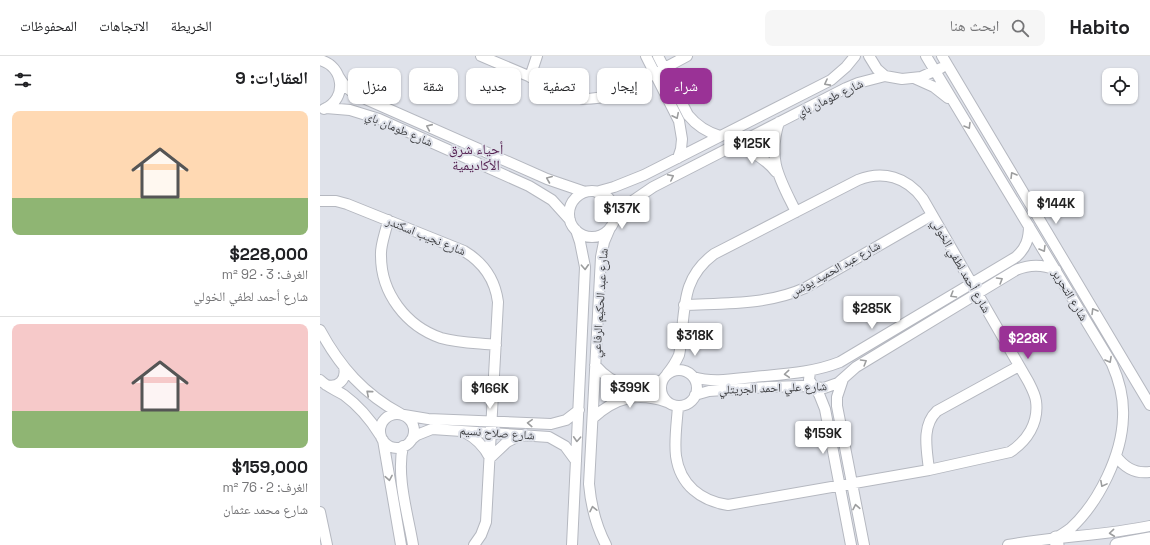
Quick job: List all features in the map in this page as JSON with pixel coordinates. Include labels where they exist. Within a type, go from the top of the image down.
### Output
[{"type":"main road","points":[[1117,545],[1150,539]]},
{"type":"street","points":[[481,56],[529,77]]},
{"type":"street","points":[[533,68],[537,56]]},
{"type":"street","points":[[646,56],[679,121],[682,130],[682,144],[678,158]]},
{"type":"street","points":[[658,56],[664,68],[687,56]]},
{"type":"street","name":"شارع طومان باي","points":[[321,59],[333,66],[345,87],[357,95],[547,179],[590,192],[629,182],[831,80],[846,67],[855,56]]},
{"type":"street","points":[[869,56],[885,76]]},
{"type":"street","name":"شارع التحرير","points":[[926,56],[1056,270],[1112,364],[1116,374],[1121,394],[1123,416],[1122,429],[1116,456],[1106,479],[1089,506],[1056,542]]},
{"type":"street","name":"شارع طومان باي","points":[[615,213],[653,187],[846,88],[858,83],[885,76],[893,78],[914,78],[936,71],[945,60]]},
{"type":"street","name":"شارع التحرير","points":[[945,60],[1150,405]]},
{"type":"street","points":[[589,99],[616,94],[660,70]]},
{"type":"street","points":[[323,109],[334,102],[340,93],[341,87],[339,77]]},
{"type":"street","points":[[914,78],[934,87],[954,102]]},
{"type":"street","points":[[682,104],[694,123],[702,129],[720,136]]},
{"type":"street","name":"شارع طومان باي","points":[[323,109],[350,110],[379,119],[529,186],[552,200],[570,220]]},
{"type":"street","points":[[780,122],[776,132],[774,153],[778,174],[796,212]]},
{"type":"street","points":[[733,146],[754,153],[771,166],[778,174]]},
{"type":"street","name":"شارع أحمد لطفي الخولي","points":[[665,377],[674,365],[681,345],[684,305],[689,286],[693,276],[706,260],[714,254],[858,180],[870,176],[882,175],[899,179],[912,187],[923,200],[1031,387],[1036,401],[1035,421],[1031,430],[1026,439],[1010,452],[929,470],[728,505],[719,504],[706,499],[693,490],[687,483],[678,466],[676,455],[678,406]]},
{"type":"street","points":[[590,192],[601,193],[609,199],[615,213],[613,224],[610,228],[602,235],[591,237],[576,230],[570,220],[570,208],[572,203],[576,198],[590,192]]},
{"type":"street","name":"شارع نجيب اسكندر","points":[[320,201],[336,201],[347,204],[464,251],[482,263],[491,276],[497,292],[498,302],[486,522],[481,535],[474,545]]},
{"type":"street","name":"شارع عبد الحميد يونس","points":[[684,305],[763,301],[789,295],[805,288],[932,215]]},
{"type":"street","points":[[388,220],[380,255],[385,282],[390,295],[398,307],[417,326],[429,333],[456,341],[496,345]]},
{"type":"street","name":"شارع علي احمد الجريتلي","points":[[692,376],[710,380],[810,371],[840,362],[1016,257],[1021,252],[1028,240],[1029,226]]},
{"type":"street","name":"شارع عبد الحكيم الرفاعي","points":[[606,545],[596,522],[589,484],[601,257],[604,242],[610,228]]},
{"type":"street","name":"شارع عبد الحكيم الرفاعي","points":[[572,545],[585,267],[584,254],[576,230]]},
{"type":"street","name":"شارع علي احمد الجريتلي","points":[[695,395],[709,391],[768,387],[829,387],[842,380],[856,367],[1016,270],[1024,267],[1040,265],[1056,270]]},
{"type":"street","points":[[320,330],[344,367],[366,391],[382,404],[403,415],[412,424],[414,429],[407,443],[400,464],[400,473],[414,543]]},
{"type":"street","name":"شارع أحمد لطفي الخولي","points":[[681,345],[683,356],[692,376]]},
{"type":"street","points":[[840,362],[844,372],[837,397],[837,406],[864,545]]},
{"type":"street","points":[[593,418],[601,410],[611,404],[622,399],[633,397],[645,396],[678,406],[689,402],[695,395],[696,387],[692,376],[680,370],[673,371],[652,384],[642,387],[626,386],[611,380],[595,365]]},
{"type":"street","points":[[929,470],[926,428],[932,415],[1019,366]]},
{"type":"street","points":[[322,383],[331,386],[341,382],[344,378],[344,367]]},
{"type":"street","points":[[810,371],[809,380],[819,394],[826,409],[851,545]]},
{"type":"street","points":[[665,377],[660,388],[662,396],[667,402]]},
{"type":"street","points":[[322,383],[342,394],[357,405],[370,419],[390,446],[398,448],[407,443]]},
{"type":"street","name":"شارع صلاح نسيم","points":[[403,415],[428,419],[555,424],[566,420],[579,410]]},
{"type":"street","points":[[400,544],[380,426],[385,419],[392,414],[403,415]]},
{"type":"street","name":"شارع صلاح نسيم","points":[[407,443],[417,435],[432,429],[549,437],[558,440],[565,446],[576,461]]},
{"type":"street","points":[[461,431],[478,441],[490,458],[501,447],[521,435]]},
{"type":"street","points":[[1116,456],[1125,466],[1132,470],[1138,472],[1150,472]]},
{"type":"street","points":[[320,512],[327,545]]},
{"type":"street","points":[[1008,545],[1056,542],[1150,526]]},
{"type":"district","name":"أحياء شرق الأكاديمية","points":[[476,158]]}]
